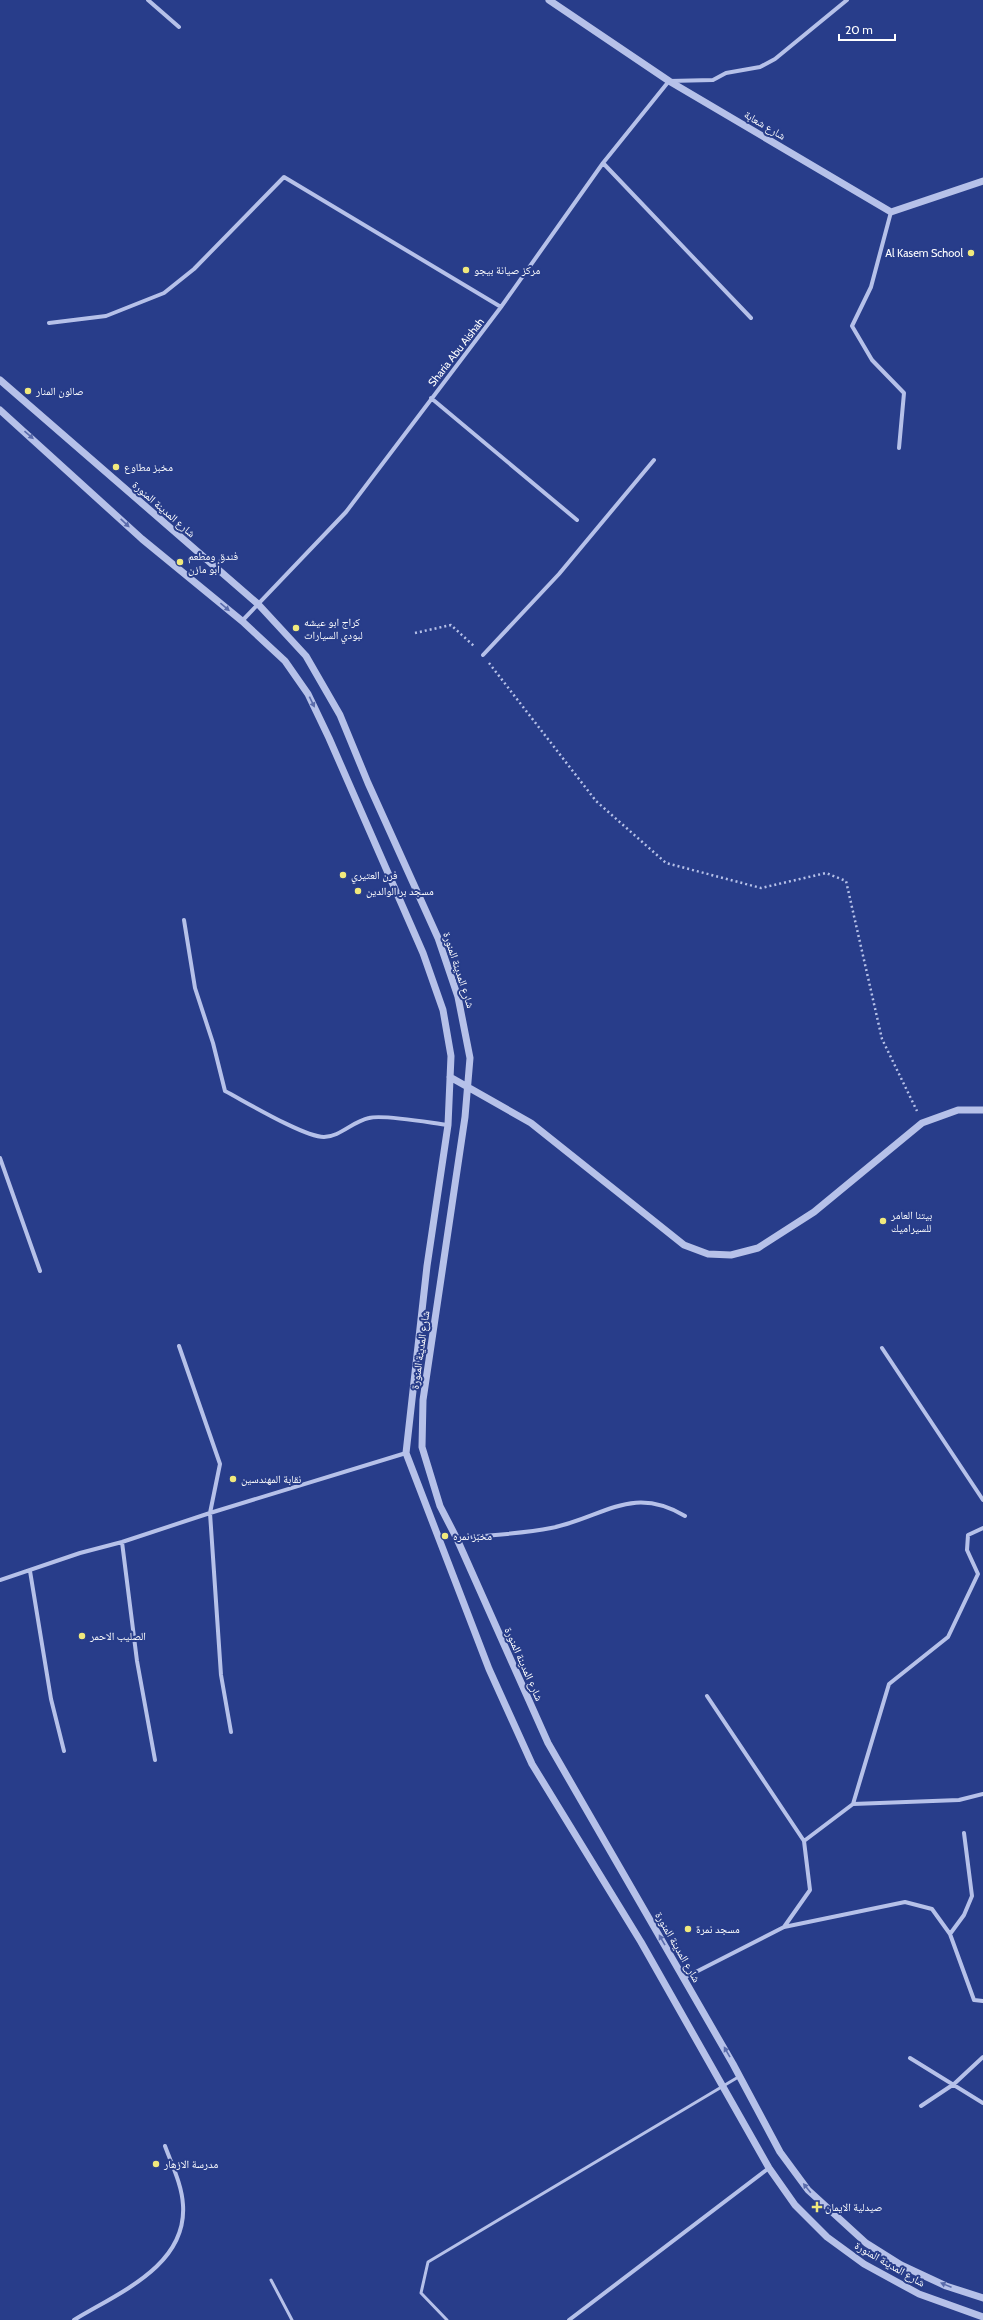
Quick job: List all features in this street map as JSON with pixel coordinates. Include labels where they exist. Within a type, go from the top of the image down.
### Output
[{"type":"street","points":[[148,0],[179,27]]},
{"type":"street","name":"شارع شعابة","points":[[549,0],[669,81],[891,212]]},
{"type":"street","points":[[669,81],[713,80],[726,73],[760,67],[775,59],[847,0]]},
{"type":"street","name":"Sharia Abu Aishah","points":[[242,621],[346,512],[501,307],[603,163],[669,81]]},
{"type":"street","points":[[603,163],[751,318]]},
{"type":"street","points":[[49,323],[106,316],[164,293],[194,269],[284,177],[501,307]]},
{"type":"street","points":[[899,448],[904,393],[872,360],[852,326],[871,287],[891,212],[983,181]]},
{"type":"street","name":"شارع المدينة المنورة","points":[[0,380],[258,604],[306,656],[340,714],[368,783],[438,938],[458,997],[470,1058],[465,1117],[423,1408],[422,1447],[440,1506],[457,1539],[548,1743],[740,2076],[780,2152],[808,2190],[838,2220],[866,2243],[901,2265],[946,2286],[983,2298]]},
{"type":"street","points":[[431,398],[577,520]]},
{"type":"street","name":"شارع المدينة المنورة","points":[[0,410],[142,539],[242,621],[285,661],[308,694],[329,738],[423,953],[442,1010],[451,1056],[448,1125],[427,1266],[406,1453],[489,1669],[532,1764],[641,1942],[769,2168],[795,2205],[827,2238],[864,2264],[919,2294],[983,2317]]},
{"type":"street","points":[[483,655],[559,574],[654,460]]},
{"type":"street","points":[[184,920],[196,988],[213,1043],[225,1091],[304,1132],[325,1137],[341,1132],[352,1124],[370,1117],[448,1125]]},
{"type":"street","points":[[450,1077],[531,1123],[684,1245],[708,1254],[731,1255],[758,1248],[814,1212],[922,1123],[958,1110],[983,1110]]},
{"type":"street","points":[[0,1158],[40,1271]]},
{"type":"street","points":[[180,1346],[220,1464],[210,1513],[221,1675],[231,1732]]},
{"type":"street","points":[[882,1348],[983,1500]]},
{"type":"street","points":[[0,1580],[80,1553],[122,1542],[210,1513],[406,1453]]},
{"type":"street","points":[[457,1539],[552,1528],[632,1501],[668,1506],[685,1516]]},
{"type":"street","points":[[853,1804],[889,1684],[948,1638],[978,1574],[967,1550],[968,1535],[983,1528]]},
{"type":"street","points":[[122,1542],[137,1661],[155,1760]]},
{"type":"street","points":[[30,1571],[51,1699],[64,1751]]},
{"type":"street","points":[[707,1696],[804,1841],[810,1890],[784,1926]]},
{"type":"street","points":[[804,1841],[853,1804],[959,1800],[983,1794]]},
{"type":"street","points":[[950,1934],[964,1915],[972,1896],[964,1833]]},
{"type":"street","points":[[684,1978],[784,1926],[905,1902],[932,1909],[950,1934],[974,2000],[983,2001]]},
{"type":"street","points":[[921,2106],[954,2084],[983,2057]]},
{"type":"street","points":[[910,2058],[983,2103]]},
{"type":"street","points":[[74,2320],[152,2271],[169,2254],[176,2243],[180,2231],[183,2205],[181,2192],[165,2146]]},
{"type":"street","points":[[569,2320],[769,2168]]},
{"type":"lane","points":[[447,2320],[421,2293],[428,2262],[740,2076]]},
{"type":"lane","points":[[271,2280],[292,2320]]},
{"type":"path","points":[[415,633],[451,625],[483,655],[596,801],[666,863],[761,888],[826,873],[846,881],[882,1039],[907,1088],[922,1123]]},
{"type":"place","name":"Al Kasem School","points":[[971,253]]},
{"type":"place","name":"مركز صيانة بيجو","points":[[466,270]]},
{"type":"place","name":"صالون المنار","points":[[28,391]]},
{"type":"place","name":"مخبز مطاوع","points":[[116,467]]},
{"type":"place","name":"فندق ومطعم أبو مازن","points":[[180,562]]},
{"type":"place","name":"كراج ابو عيشه لبودي السيارات","points":[[296,628]]},
{"type":"place","name":"فرن العتيري","points":[[343,875]]},
{"type":"place","name":"مسجد بر الوالدين","points":[[358,891]]},
{"type":"place","name":"بيتنا العامر للسيراميك","points":[[883,1221]]},
{"type":"place","name":"نقابة المهندسين","points":[[233,1479]]},
{"type":"place","name":"مخبز نمره","points":[[445,1536]]},
{"type":"place","name":"الصليب الاحمر","points":[[82,1636]]},
{"type":"place","name":"مسجد نمرة","points":[[688,1929]]},
{"type":"place","name":"مدرسة الازهار","points":[[156,2164]]},
{"type":"place","name":"صيدلية الايمان","points":[[817,2207]]}]
